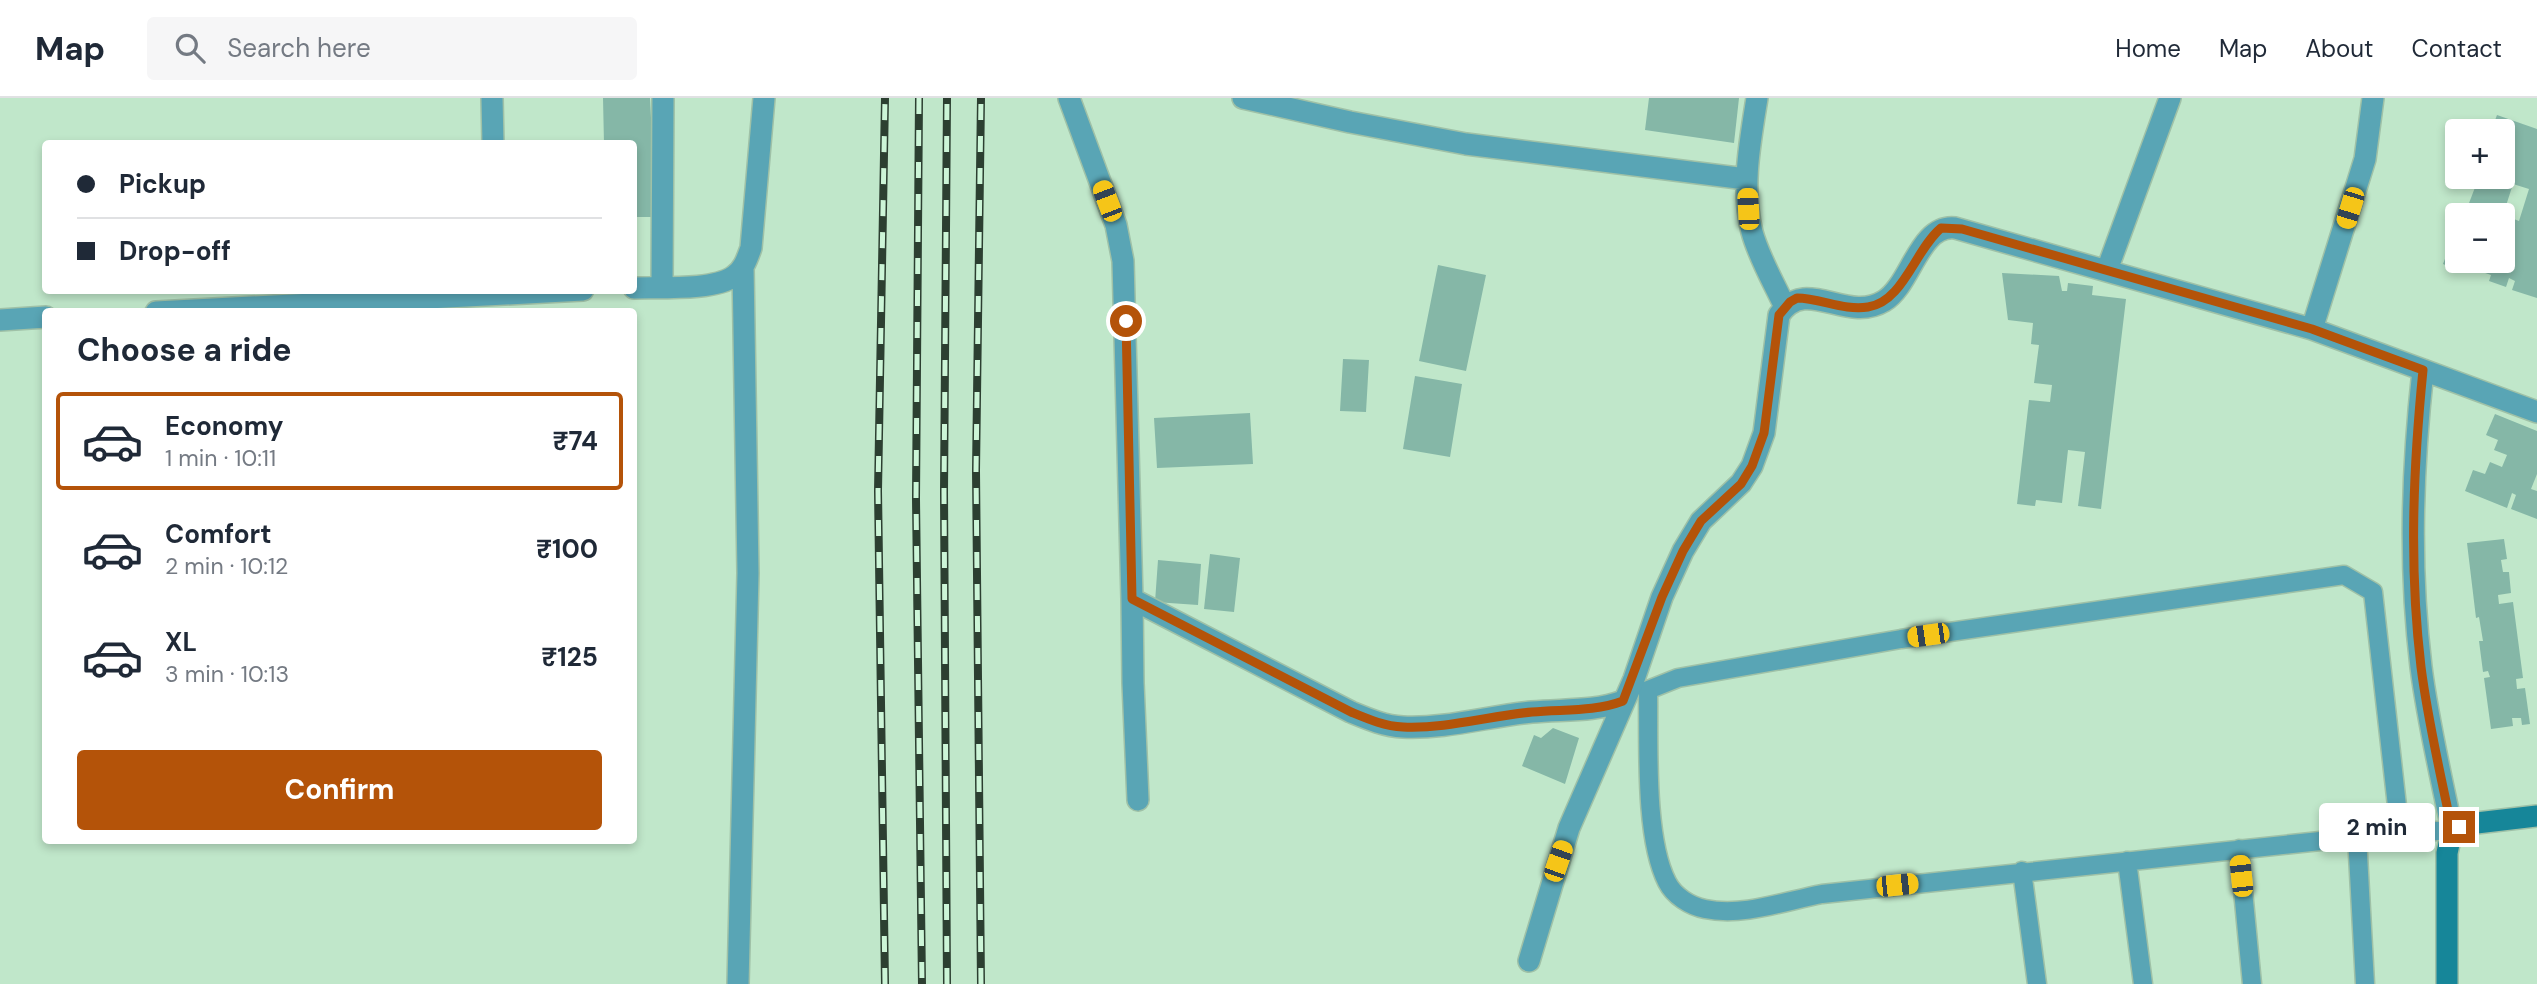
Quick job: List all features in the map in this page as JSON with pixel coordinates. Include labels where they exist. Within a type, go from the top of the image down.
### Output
[{"type":"street","points":[[492,98],[493,140]]},
{"type":"street","points":[[662,287],[663,98]]},
{"type":"street","points":[[637,288],[715,284],[732,278],[743,267],[751,248],[764,98]]},
{"type":"street","points":[[1069,98],[1116,225],[1123,261],[1138,800]]},
{"type":"street","points":[[1243,98],[1466,144],[1746,179]]},
{"type":"street","points":[[1757,98],[1746,179],[1752,234],[1785,307]]},
{"type":"street","points":[[2107,271],[2170,98]]},
{"type":"street","points":[[2312,329],[2365,159],[2373,98]]},
{"type":"street","points":[[1529,961],[1569,828],[1623,701],[1662,597],[1683,551],[1701,521],[1741,484],[1752,466],[1764,433],[1779,315],[1797,298],[1853,307],[1882,303],[1892,295],[1931,236],[1944,228],[1962,229],[2312,329],[2537,412]]},
{"type":"street","points":[[738,984],[748,573],[743,267]]},
{"type":"street","points":[[227,308],[477,294]]},
{"type":"street","points":[[0,320],[42,317]]},
{"type":"street","points":[[2423,370],[2412,520],[2421,669],[2452,830],[2447,853],[2447,984]]},
{"type":"street","points":[[1132,599],[1351,712],[1381,724],[1403,727],[1433,725],[1532,712],[1601,708],[1623,701]]},
{"type":"street","points":[[2452,830],[2469,824],[2537,816]]},
{"type":"lane","points":[[2377,835],[2397,806],[2373,592],[2344,575],[1901,639],[1678,678],[1648,690],[1652,822],[1656,848],[1668,884],[1683,901],[1704,909],[1734,911],[1822,894],[2022,871],[2357,836],[2377,835],[2452,830]]},
{"type":"lane","points":[[2357,836],[2365,984]]},
{"type":"lane","points":[[2239,849],[2252,984]]},
{"type":"lane","points":[[2127,861],[2143,984]]},
{"type":"lane","points":[[2022,871],[2036,984]]},
{"type":"building","points":[[603,98],[650,98],[656,217],[637,217],[637,140],[604,140]]},
{"type":"building","points":[[1649,98],[1739,98],[1734,143],[1645,130]]},
{"type":"building","points":[[2515,121],[2537,129],[2537,298],[2512,290],[2515,281],[2509,278],[2506,287],[2489,281],[2491,275],[2485,273],[2515,273],[2515,220],[2519,221],[2529,189],[2515,185]]},
{"type":"building","points":[[2474,189],[2511,189],[2507,203],[2469,203]]},
{"type":"building","points":[[1438,265],[1486,275],[1466,371],[1419,361]]},
{"type":"building","points":[[2002,273],[2059,276],[2062,291],[2067,291],[2068,283],[2093,286],[2092,295],[2126,299],[2101,509],[2078,506],[2085,452],[2068,450],[2062,503],[2036,500],[2035,506],[2017,504],[2029,400],[2050,402],[2052,385],[2034,383],[2039,345],[2031,344],[2033,323],[2008,320]]},
{"type":"building","points":[[1343,359],[1369,360],[1366,412],[1340,411]]},
{"type":"building","points":[[1415,376],[1462,384],[1450,457],[1403,449]]},
{"type":"building","points":[[1250,413],[1253,464],[1157,468],[1154,418]]},
{"type":"building","points":[[2495,414],[2537,431],[2537,474],[2531,489],[2537,491],[2537,519],[2511,509],[2516,495],[2512,493],[2507,508],[2465,491],[2473,470],[2485,474],[2490,462],[2502,467],[2507,455],[2494,450],[2498,440],[2486,435]]},
{"type":"building","points":[[2504,539],[2507,559],[2501,560],[2503,572],[2509,572],[2511,593],[2498,595],[2499,604],[2513,602],[2523,678],[2516,679],[2517,689],[2525,688],[2530,724],[2522,725],[2521,718],[2512,718],[2513,726],[2491,729],[2484,678],[2490,677],[2488,671],[2483,672],[2479,641],[2483,641],[2479,617],[2476,618],[2467,543]]},
{"type":"building","points":[[1210,554],[1240,558],[1234,612],[1204,609]]},
{"type":"building","points":[[1158,560],[1201,564],[1198,605],[1155,602]]},
{"type":"building","points":[[1553,728],[1579,738],[1565,784],[1522,766],[1534,735],[1541,738]]},
{"type":"railway","points":[[885,98],[878,491],[885,984]]},
{"type":"railway","points":[[919,98],[916,499],[922,984]]},
{"type":"railway","points":[[947,98],[944,492],[947,984]]},
{"type":"railway","points":[[981,98],[976,471],[981,984]]},
{"type":"route","points":[[1126,321],[1132,599],[1351,712],[1381,724],[1403,727],[1532,712],[1601,708],[1623,701],[1662,597],[1683,551],[1701,521],[1741,484],[1752,466],[1764,433],[1779,315],[1797,298],[1853,307],[1882,303],[1892,295],[1925,244],[1941,228],[1962,229],[2312,329],[2423,370],[2414,454],[2412,520],[2416,614],[2421,669],[2437,758],[2452,830],[2459,827]]}]
